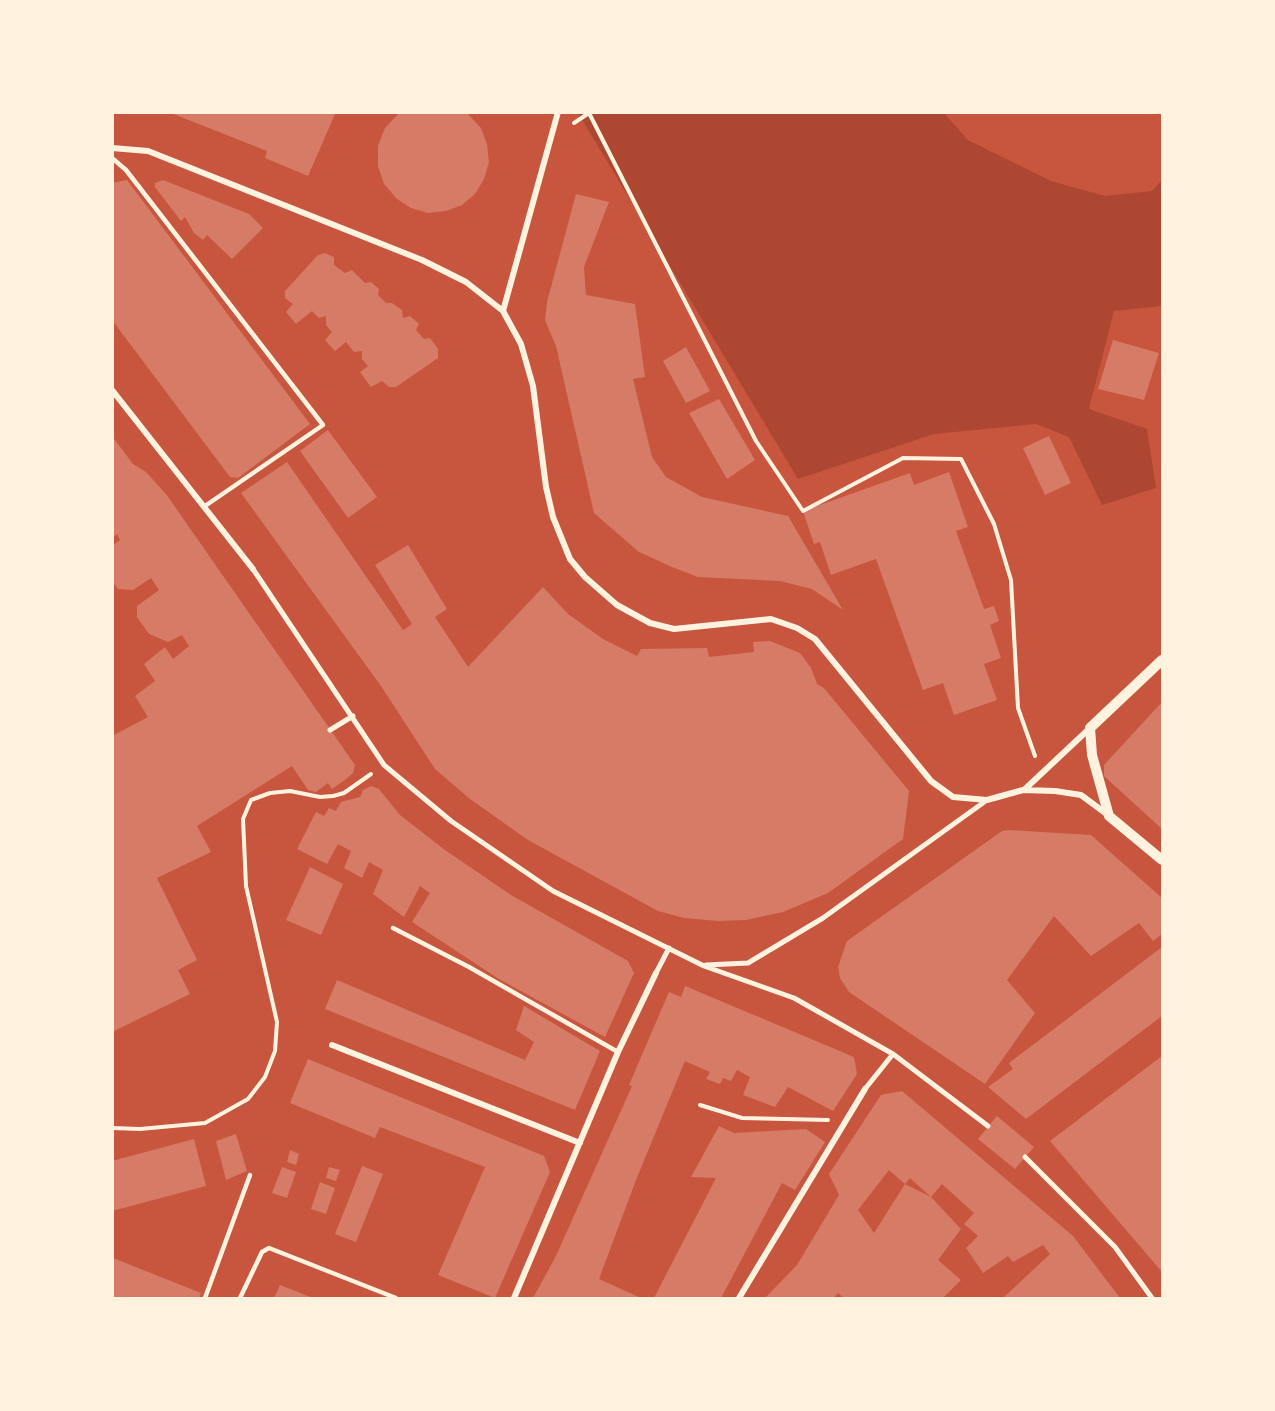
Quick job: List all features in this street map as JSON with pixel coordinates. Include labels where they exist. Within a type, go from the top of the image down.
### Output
[{"type":"street","points":[[503,310],[558,112]]},
{"type":"street","points":[[112,148],[148,152],[422,260],[466,282],[503,310],[521,344],[533,386],[546,487],[553,517],[570,559],[585,577],[617,605],[650,623],[674,629],[771,620],[797,628],[815,639],[830,655],[931,781],[953,797],[987,800]]},
{"type":"street","points":[[112,390],[253,569],[384,765],[451,821],[553,891],[704,966],[794,998],[893,1054],[988,1126]]},
{"type":"street","points":[[1023,790],[1162,660]]},
{"type":"street","points":[[330,730],[353,716]]},
{"type":"street","points":[[1090,728],[1092,755],[1109,816]]},
{"type":"street","points":[[704,966],[748,963],[823,918],[987,800],[1023,790],[1081,795],[1162,860]]},
{"type":"street","points":[[514,1299],[618,1052],[669,948]]},
{"type":"street","points":[[332,1045],[580,1143]]},
{"type":"street","points":[[739,1299],[865,1089],[893,1054]]},
{"type":"street","points":[[1025,1157],[1115,1246],[1152,1299]]},
{"type":"lane","points":[[112,158],[126,170],[322,424],[205,506]]},
{"type":"lane","points":[[393,928],[469,967],[618,1052]]},
{"type":"lane","points":[[205,1299],[250,1175]]},
{"type":"lane","points":[[240,1299],[262,1252],[269,1248],[396,1299]]},
{"type":"path","points":[[550,139],[589,113],[756,441],[803,512],[903,458],[961,459],[994,524],[1011,580],[1018,708],[1042,773]]},
{"type":"path","points":[[112,1128],[140,1129],[205,1123],[248,1099],[265,1077],[275,1051],[277,1022],[246,886],[243,819],[251,800],[270,793],[290,791],[320,797],[344,793],[384,765]]},
{"type":"path","points":[[700,1105],[742,1118],[813,1118],[846,1122]]},
{"type":"shaded area","points":[[578,113],[944,113],[968,140],[1051,181],[1105,196],[1152,191],[1162,180],[1162,306],[1114,311],[1089,409],[1147,429],[1156,488],[1102,505],[1069,437],[1036,424],[934,434],[798,479]]},
{"type":"building","points":[[332,112],[335,114],[308,176],[265,158],[267,151],[171,113]]},
{"type":"building","points":[[400,112],[466,112],[481,128],[487,144],[489,162],[484,179],[475,194],[462,205],[446,211],[428,213],[411,208],[397,199],[384,184],[378,166],[378,146],[385,128]]},
{"type":"building","points":[[127,180],[310,424],[238,478],[230,477],[112,320],[112,183]]},
{"type":"building","points":[[163,180],[249,214],[263,228],[232,259],[207,235],[203,240],[194,233],[185,217],[181,221],[155,187],[155,183]]},
{"type":"building","points":[[576,194],[609,202],[584,267],[586,295],[635,304],[645,377],[633,379],[652,457],[666,477],[702,497],[788,516],[843,610],[812,589],[780,581],[698,577],[672,567],[639,552],[594,513],[556,346],[545,320],[547,302]]},
{"type":"building","points":[[325,253],[334,257],[334,265],[345,273],[352,270],[365,283],[371,282],[379,289],[378,295],[386,303],[392,303],[402,310],[403,318],[410,316],[419,324],[416,330],[424,339],[430,338],[438,349],[438,358],[396,387],[389,387],[382,381],[371,387],[360,372],[368,366],[362,359],[362,351],[354,352],[346,342],[335,351],[325,340],[332,332],[326,325],[326,316],[319,318],[312,311],[296,324],[286,312],[293,304],[285,298],[285,291],[318,255]]},
{"type":"building","points":[[1113,340],[1159,353],[1144,400],[1098,389]]},
{"type":"building","points":[[686,347],[710,391],[686,403],[663,361]]},
{"type":"building","points":[[719,399],[755,460],[727,479],[689,413]]},
{"type":"building","points":[[328,430],[377,497],[348,518],[300,451]]},
{"type":"building","points":[[112,436],[133,464],[146,472],[166,494],[355,765],[353,773],[332,789],[328,783],[316,792],[308,790],[292,766],[197,826],[211,852],[157,878],[197,960],[178,970],[190,994],[112,1032],[112,736],[148,717],[135,696],[155,681],[144,664],[165,647],[173,659],[189,646],[182,635],[168,642],[149,634],[137,617],[137,606],[159,590],[151,578],[133,590],[118,589],[112,581],[112,546],[120,540],[117,534],[112,538]]},
{"type":"building","points":[[1049,436],[1071,483],[1045,495],[1023,448]]},
{"type":"building","points":[[287,462],[403,630],[412,624],[375,565],[408,545],[447,609],[435,617],[468,667],[543,587],[568,614],[603,639],[637,656],[641,649],[707,648],[709,657],[754,652],[753,642],[770,641],[800,653],[811,668],[817,684],[824,688],[909,791],[903,839],[828,893],[783,912],[746,920],[718,921],[684,918],[658,911],[528,840],[470,799],[435,769],[381,686],[241,493]]},
{"type":"building","points":[[949,472],[968,527],[956,531],[984,609],[994,606],[999,621],[990,625],[1001,658],[984,664],[997,700],[954,715],[943,683],[923,690],[876,559],[831,575],[820,542],[814,544],[803,511],[910,473],[914,485]]},
{"type":"building","points":[[1162,702],[1162,829],[1104,776],[1104,765]]},
{"type":"building","points":[[371,786],[379,789],[400,815],[445,850],[511,895],[628,961],[634,973],[605,1037],[499,979],[412,922],[430,893],[420,886],[404,917],[373,894],[383,870],[369,862],[362,878],[344,868],[351,851],[338,844],[327,864],[297,849],[316,812],[324,816],[329,808],[336,811],[341,802],[360,797],[363,790]]},
{"type":"building","points":[[1002,831],[1091,835],[1162,898],[1162,934],[1153,941],[1139,923],[1091,956],[1054,916],[1007,980],[1035,1013],[985,1084],[849,992],[840,978],[838,967],[847,941]]},
{"type":"building","points":[[310,867],[343,884],[321,935],[286,920]]},
{"type":"building","points":[[1162,947],[1162,1016],[1026,1119],[988,1087],[1013,1069],[1009,1063]]},
{"type":"building","points":[[337,980],[525,1060],[534,1042],[516,1030],[524,1006],[600,1051],[575,1110],[325,1009]]},
{"type":"building","points":[[685,986],[854,1057],[857,1074],[833,1111],[788,1087],[775,1107],[743,1095],[750,1077],[737,1070],[731,1081],[723,1078],[720,1084],[706,1079],[710,1072],[685,1061],[636,1180],[599,1279],[641,1298],[533,1298],[556,1256],[632,1086],[629,1085],[669,992],[681,997]]},
{"type":"building","points":[[1162,1056],[1162,1272],[1050,1141]]},
{"type":"building","points":[[308,1059],[544,1156],[550,1172],[495,1298],[438,1275],[485,1167],[380,1127],[375,1138],[290,1103]]},
{"type":"building","points":[[902,1091],[1073,1236],[1120,1298],[1003,1298],[1050,1254],[1043,1245],[1013,1262],[1008,1256],[983,1273],[966,1248],[978,1236],[964,1224],[974,1213],[942,1184],[931,1197],[961,1229],[938,1260],[961,1280],[943,1298],[844,1298],[838,1293],[834,1298],[765,1298],[797,1265],[839,1195],[829,1174],[881,1095]],"holes":[[[889,1170],[905,1184],[874,1233],[858,1210]],[[910,1178],[931,1197],[905,1184]]]},
{"type":"building","points":[[997,1116],[1034,1147],[1015,1169],[978,1139]]},
{"type":"building","points":[[719,1126],[734,1133],[806,1129],[825,1142],[795,1190],[782,1183],[721,1298],[654,1298],[716,1178],[691,1177]]},
{"type":"building","points":[[236,1134],[247,1171],[226,1180],[216,1141]]},
{"type":"building","points":[[194,1139],[206,1186],[112,1211],[112,1161]]},
{"type":"building","points":[[290,1150],[299,1154],[296,1165],[287,1162]]},
{"type":"building","points":[[362,1166],[383,1174],[356,1242],[335,1234]]},
{"type":"building","points":[[282,1167],[296,1172],[287,1198],[272,1193]]},
{"type":"building","points":[[329,1167],[340,1170],[336,1181],[326,1178]]},
{"type":"building","points":[[320,1182],[335,1188],[326,1214],[311,1209]]},
{"type":"building","points":[[113,1258],[201,1293],[199,1298],[112,1298]]},
{"type":"building","points":[[280,1285],[313,1298],[274,1298]]}]
